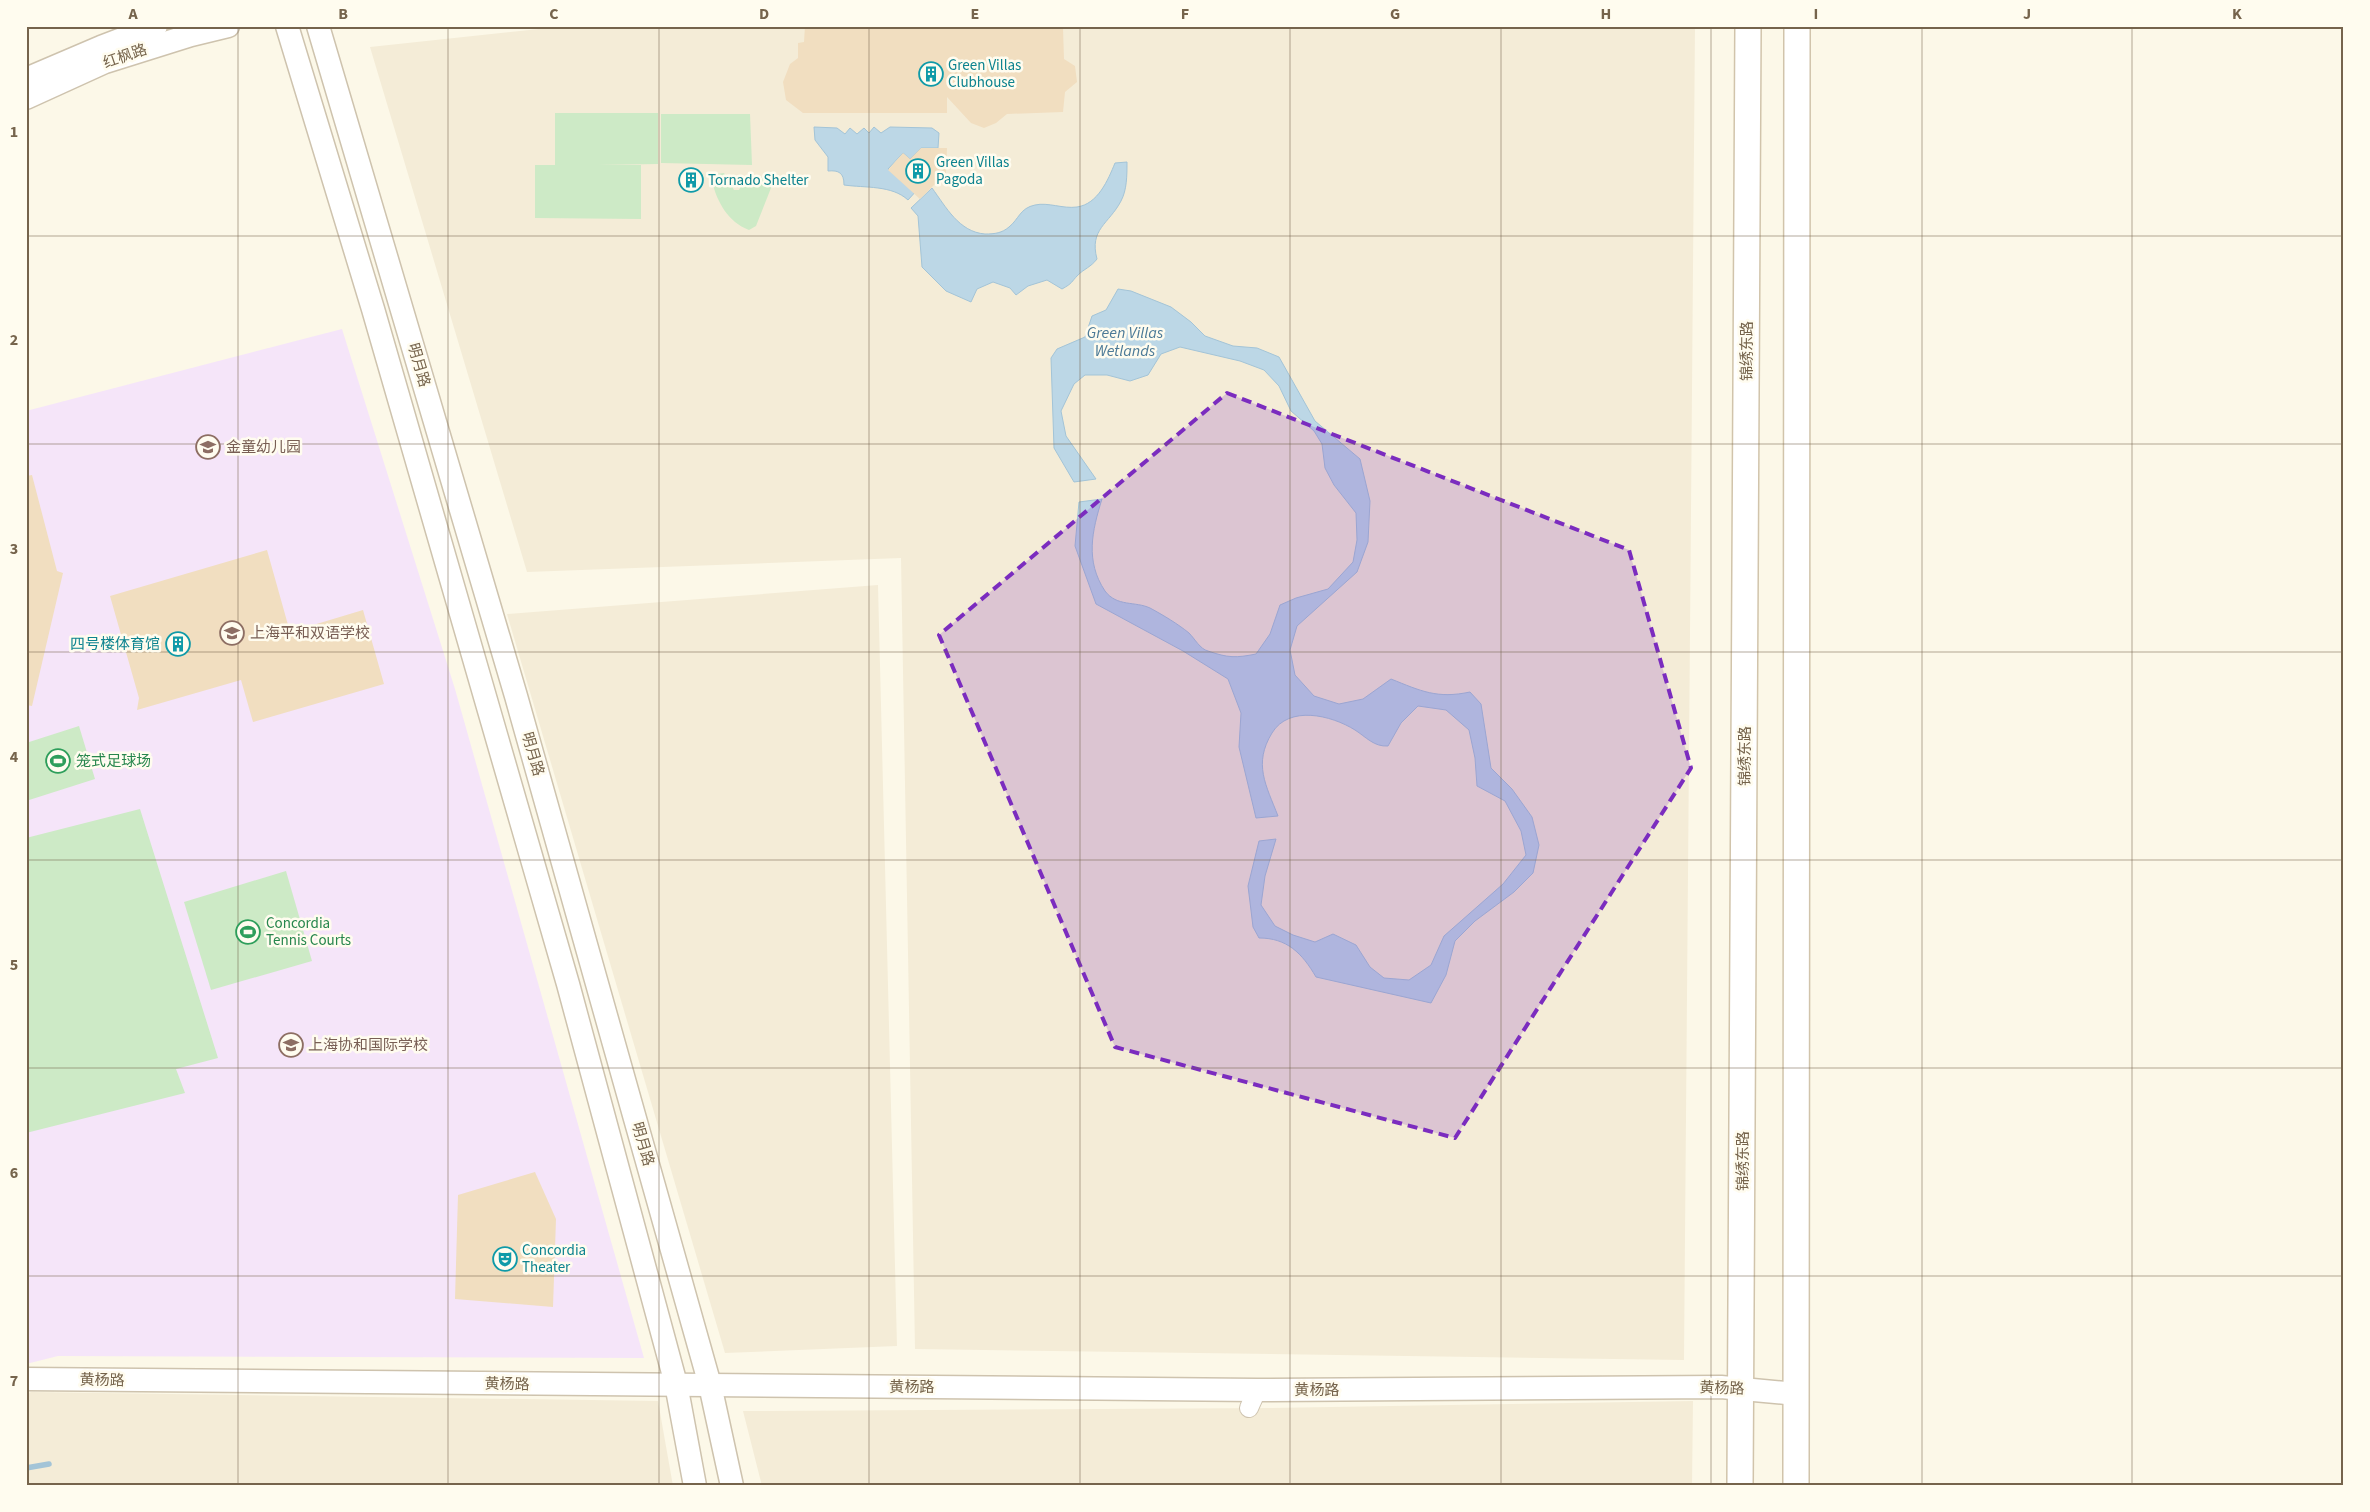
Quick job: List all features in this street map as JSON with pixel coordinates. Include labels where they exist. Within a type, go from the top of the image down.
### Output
[{"type":"main road","name":"锦绣东路","points":[[1740,1486],[1748,26]]},
{"type":"main road","points":[[1796,1486],[1797,26]]},
{"type":"street","name":"红枫路","points":[[26,79],[156,26]]},
{"type":"street","name":"红枫路","points":[[26,98],[106,62],[190,35],[228,26]]},
{"type":"street","name":"明月路","points":[[287,26],[376,318],[568,984],[676,1384],[695,1486]]},
{"type":"street","name":"明月路","points":[[318,26],[516,696],[710,1385],[732,1486]]},
{"type":"street","name":"黄杨路","points":[[26,1379],[676,1384],[1253,1399],[1742,1387],[1797,1394]]},
{"type":"highlighted area","points":[[1227,393],[1629,550],[1691,768],[1455,1138],[1115,1047],[939,635]]},
{"type":"shaded area","points":[[567,26],[1695,26],[1684,1360],[915,1349],[901,558],[527,572],[370,47]]},
{"type":"shaded area","name":"上海协和国际学校","points":[[342,329],[455,689],[644,1358],[58,1356],[26,1364],[26,411]]},
{"type":"shaded area","points":[[878,585],[897,1346],[725,1353],[507,614]]},
{"type":"shaded area","points":[[31,1392],[658,1401],[673,1486],[26,1486],[26,1394]]},
{"type":"shaded area","points":[[1693,1401],[1692,1486],[762,1486],[743,1411],[1271,1408]]},
{"type":"green space","points":[[555,113],[658,113],[658,164],[598,165],[641,165],[641,219],[535,218],[535,165],[555,165]]},
{"type":"green space","points":[[661,114],[750,114],[752,165],[661,163]]},
{"type":"green space","points":[[724,173],[734,190],[739,190],[743,182],[751,175],[763,178],[771,188],[756,226],[749,230],[729,217],[720,204],[712,181],[716,174]]},
{"type":"green space","name":"笼式足球场","points":[[79,726],[95,779],[26,801],[26,743]]},
{"type":"green space","points":[[140,809],[218,1058],[176,1069],[185,1093],[26,1133],[26,838]]},
{"type":"green space","name":"Concordia Tennis Courts","points":[[286,871],[312,961],[211,990],[184,902]]},
{"type":"water","points":[[814,127],[837,128],[845,134],[850,128],[857,134],[864,128],[869,133],[874,127],[881,133],[890,127],[932,128],[939,133],[938,148],[921,148],[910,159],[903,153],[888,169],[918,189],[908,200],[902,195],[886,189],[844,185],[840,173],[828,171],[828,157],[815,140]]},
{"type":"water","points":[[1127,162],[1123,197],[1098,234],[1095,249],[1097,259],[1062,289],[1047,280],[1028,286],[1016,295],[1010,288],[993,282],[977,289],[971,302],[946,291],[922,267],[918,216],[911,208],[932,188],[960,224],[976,232],[985,234],[995,233],[1004,231],[1030,206],[1045,204],[1077,207],[1084,205],[1091,201],[1101,190],[1115,163]]},
{"type":"water","name":"Green Villas Wetlands","points":[[1118,289],[1131,291],[1171,307],[1191,322],[1205,336],[1233,346],[1257,348],[1279,357],[1315,421],[1360,459],[1370,501],[1368,542],[1357,572],[1297,626],[1290,650],[1295,675],[1314,696],[1339,704],[1363,699],[1391,679],[1429,693],[1448,695],[1470,692],[1481,704],[1491,768],[1512,789],[1532,817],[1539,845],[1533,873],[1514,892],[1475,921],[1455,941],[1446,975],[1431,1003],[1316,977],[1293,948],[1278,941],[1259,938],[1253,927],[1248,886],[1259,841],[1276,839],[1265,876],[1261,905],[1275,926],[1293,935],[1315,942],[1333,934],[1356,945],[1370,967],[1384,978],[1409,980],[1431,965],[1444,936],[1503,884],[1526,855],[1521,831],[1505,801],[1477,786],[1475,758],[1469,730],[1446,710],[1418,706],[1401,723],[1388,746],[1378,745],[1355,730],[1323,717],[1299,716],[1279,724],[1266,744],[1262,765],[1266,784],[1278,816],[1256,818],[1239,747],[1241,713],[1228,679],[1183,651],[1096,604],[1075,546],[1079,502],[1102,499],[1095,523],[1092,546],[1095,568],[1105,591],[1121,602],[1150,608],[1189,633],[1205,650],[1227,656],[1237,657],[1256,654],[1270,634],[1280,605],[1296,598],[1328,589],[1353,562],[1357,540],[1356,513],[1334,485],[1325,468],[1322,444],[1314,431],[1291,411],[1279,386],[1264,370],[1240,361],[1180,347],[1161,354],[1148,375],[1130,381],[1107,375],[1085,375],[1074,384],[1061,411],[1066,436],[1096,479],[1074,482],[1054,448],[1051,358],[1057,349],[1085,337],[1092,316],[1106,310]]},
{"type":"building","name":"Green Villas Clubhouse","points":[[805,26],[1041,26],[1063,28],[1064,59],[1075,66],[1077,82],[1065,92],[1063,112],[1007,114],[996,123],[984,128],[971,123],[947,97],[947,113],[803,113],[786,100],[783,82],[790,64],[798,58],[798,43],[804,42]]},
{"type":"building","name":"Green Villas Pagoda","points":[[921,148],[947,148],[946,173],[920,199],[888,170],[903,153],[910,159]]},
{"type":"building","points":[[32,475],[57,571],[63,573],[32,706],[26,705],[26,476]]},
{"type":"building","points":[[267,550],[290,632],[363,610],[384,684],[253,722],[241,680],[137,710],[139,698],[110,596]]},
{"type":"building","name":"Concordia Theater","points":[[535,1172],[556,1219],[553,1307],[455,1299],[458,1195]]},
{"type":"waterway","points":[[26,1468],[49,1464]]},
{"type":"place","name":"Green Villas Clubhouse","points":[[931,74]]},
{"type":"place","name":"Green Villas Pagoda","points":[[918,171]]},
{"type":"place","name":"Tornado Shelter","points":[[691,180]]},
{"type":"place","name":"金童幼儿园","points":[[208,447]]},
{"type":"place","name":"上海平和双语学校","points":[[232,633]]},
{"type":"place","name":"四号楼体育馆","points":[[178,644]]},
{"type":"place","name":"笼式足球场","points":[[58,761]]},
{"type":"place","name":"Concordia Tennis Courts","points":[[248,932]]},
{"type":"place","name":"上海协和国际学校","points":[[291,1045]]},
{"type":"place","name":"Concordia Theater","points":[[505,1259]]}]
